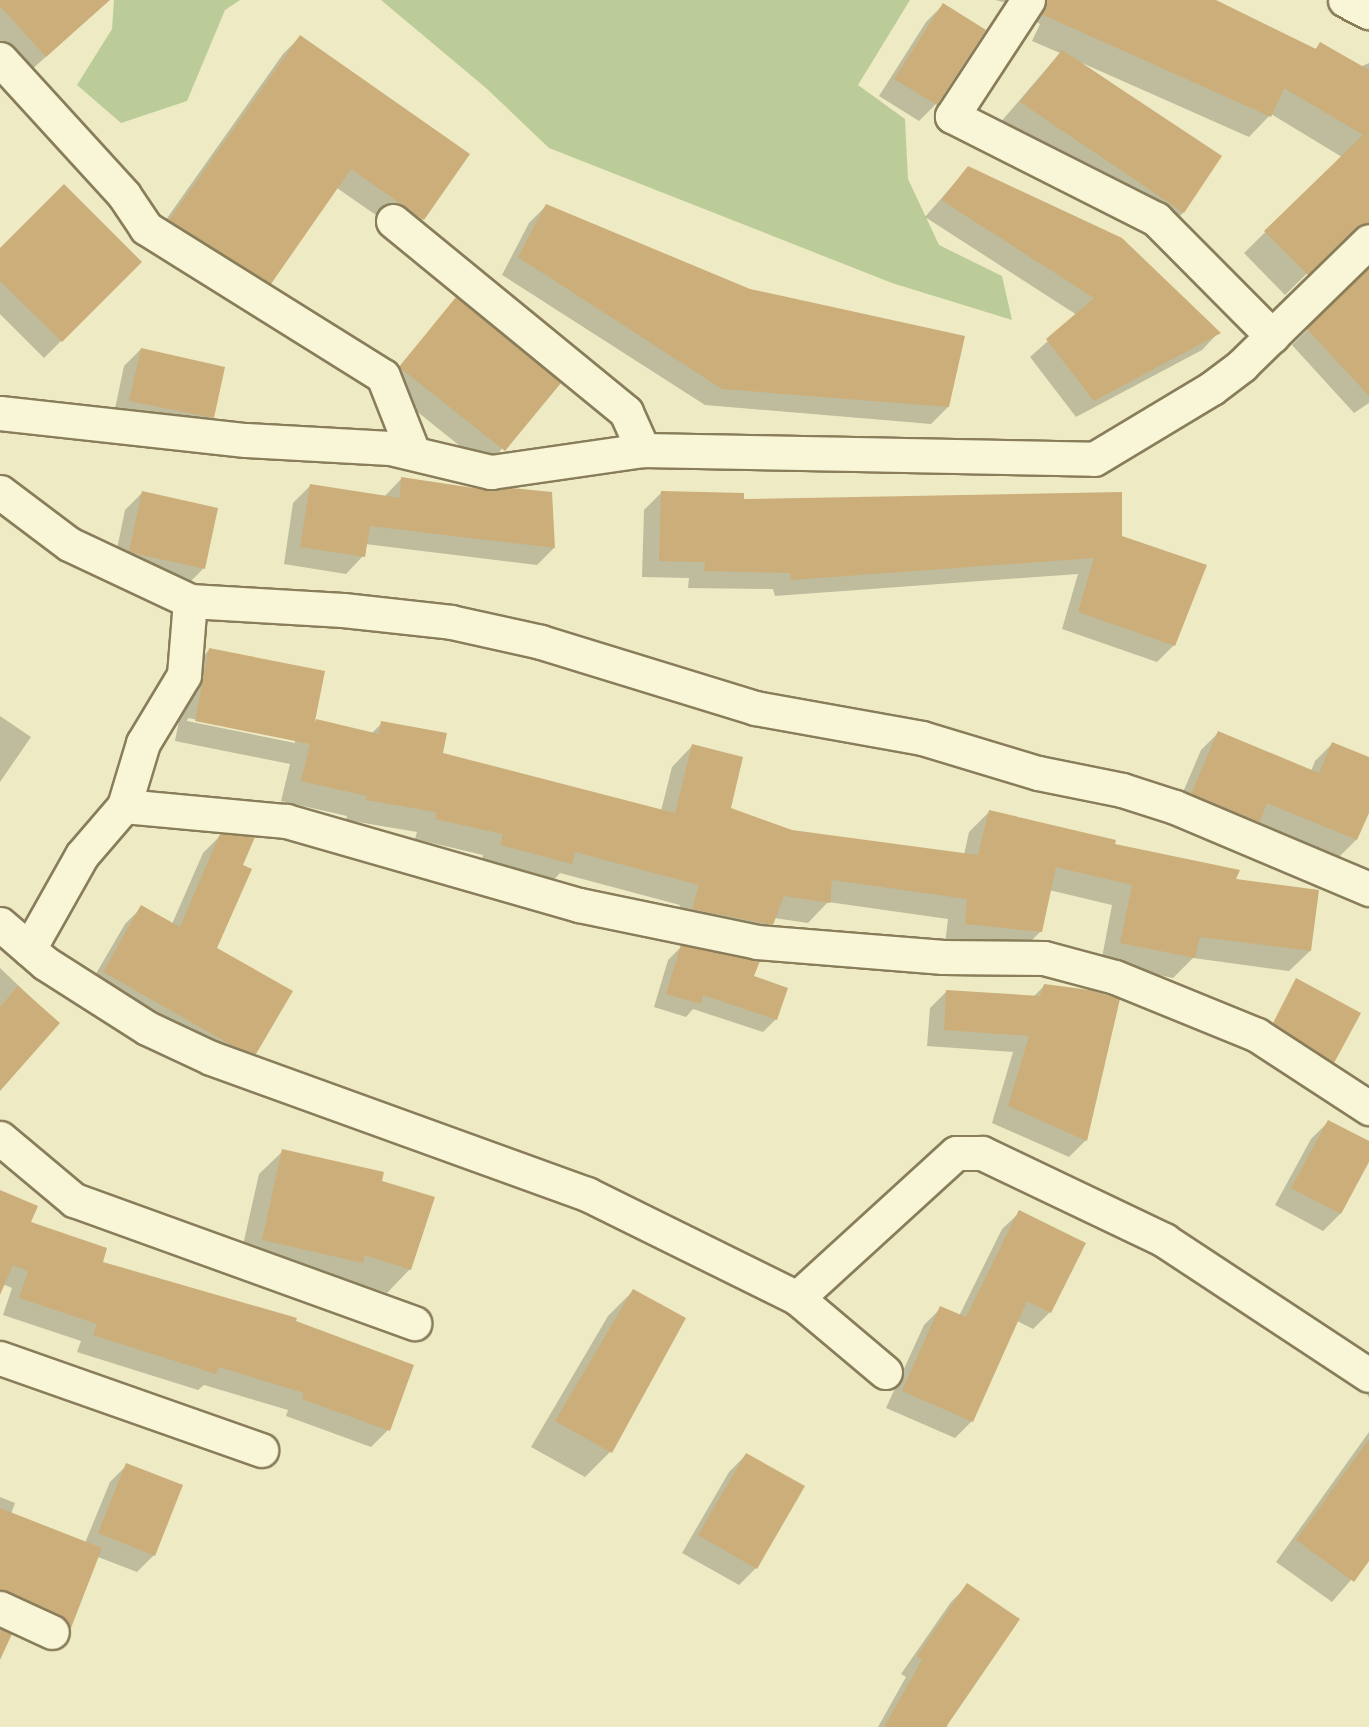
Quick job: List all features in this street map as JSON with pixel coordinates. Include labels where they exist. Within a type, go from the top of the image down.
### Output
[{"type":"street","points":[[1028,0],[952,116],[1156,219],[1272,336]]},
{"type":"street","points":[[1345,0],[1369,12]]},
{"type":"street","points":[[0,59],[124,195],[146,228],[383,376],[413,452]]},
{"type":"street","points":[[393,221],[610,397],[626,412],[644,450]]},
{"type":"street","points":[[0,413],[180,434],[413,452],[491,472],[644,450],[1094,459],[1212,388],[1272,336],[1369,241]]},
{"type":"street","points":[[0,492],[69,544],[190,601],[343,610],[451,622],[541,642],[755,708],[922,738],[1038,773],[1122,790],[1175,807],[1369,889]]},
{"type":"street","points":[[28,949],[82,855],[124,806],[143,743],[184,675],[190,601]]},
{"type":"street","points":[[124,806],[285,821],[579,905],[757,942],[943,957],[1044,958],[1115,977],[1257,1035],[1369,1108]]},
{"type":"street","points":[[0,924],[28,949],[115,1010],[211,1058],[587,1194],[797,1298],[885,1371]]},
{"type":"street","points":[[0,1138],[74,1200],[414,1323]]},
{"type":"street","points":[[797,1298],[956,1153],[982,1153],[1164,1240],[1369,1375]]},
{"type":"street","points":[[0,1358],[261,1450]]},
{"type":"street","points":[[0,1608],[52,1632]]},
{"type":"green space","points":[[114,0],[240,0],[225,10],[187,101],[121,123],[77,85],[112,29]]},
{"type":"green space","points":[[381,0],[910,0],[858,85],[905,119],[908,179],[939,245],[1002,276],[1012,320],[892,283],[549,148],[486,88]]},
{"type":"building","points":[[0,0],[110,0],[46,57],[0,6]]},
{"type":"building","points":[[1047,0],[1216,0],[1316,49],[1320,42],[1369,70],[1369,223],[1356,228],[1308,275],[1264,231],[1363,135],[1284,88],[1271,117],[1041,14]]},
{"type":"building","points":[[943,3],[986,30],[937,105],[894,79]]},
{"type":"building","points":[[300,35],[470,154],[424,220],[351,169],[271,284],[169,220]]},
{"type":"building","points":[[1062,50],[1222,156],[1184,213],[1020,102]]},
{"type":"building","points":[[968,166],[1122,238],[1221,333],[1094,401],[1046,339],[1094,298],[941,200]]},
{"type":"building","points":[[64,184],[142,262],[62,342],[0,281],[0,248]]},
{"type":"building","points":[[546,204],[750,289],[965,336],[949,407],[722,389],[518,257]]},
{"type":"building","points":[[1369,267],[1369,396],[1306,328]]},
{"type":"building","points":[[456,297],[561,383],[505,451],[399,367]]},
{"type":"building","points":[[141,348],[225,367],[214,418],[129,401]]},
{"type":"building","points":[[401,477],[487,490],[512,488],[552,492],[555,548],[370,526],[365,557],[300,547],[310,484],[400,498]]},
{"type":"building","points":[[142,491],[218,508],[205,569],[129,552]]},
{"type":"building","points":[[661,491],[744,493],[744,499],[1122,492],[1122,536],[1207,565],[1175,646],[1078,612],[1094,558],[791,580],[790,573],[704,571],[705,562],[659,561]]},
{"type":"building","points":[[209,648],[325,671],[314,726],[316,719],[379,734],[381,721],[447,733],[443,753],[675,813],[692,744],[743,757],[731,808],[792,830],[978,855],[989,810],[1116,840],[1115,844],[1240,870],[1236,879],[1319,890],[1311,951],[1200,937],[1195,958],[1120,943],[1132,885],[1056,867],[1042,932],[965,924],[967,899],[832,880],[830,903],[784,896],[773,925],[692,909],[699,885],[575,852],[572,864],[500,845],[503,834],[435,819],[436,812],[366,800],[367,796],[301,781],[310,744],[195,721]]},
{"type":"building","points":[[1218,731],[1319,773],[1332,742],[1369,757],[1369,813],[1357,840],[1267,803],[1260,822],[1191,794]]},
{"type":"building","points":[[220,834],[255,837],[243,865],[252,869],[217,948],[293,991],[256,1054],[233,1046],[103,972],[141,905],[180,927]]},
{"type":"building","points":[[681,945],[760,961],[754,976],[788,988],[777,1020],[703,995],[701,1004],[666,994]]},
{"type":"building","points":[[1296,978],[1361,1013],[1334,1063],[1273,1023]]},
{"type":"building","points":[[1044,984],[1090,990],[1120,999],[1087,1141],[1008,1106],[1029,1036],[944,1030],[946,990],[1040,996]]},
{"type":"building","points":[[18,986],[60,1023],[0,1091],[0,1007]]},
{"type":"building","points":[[1328,1120],[1369,1141],[1369,1162],[1341,1214],[1291,1188]]},
{"type":"building","points":[[282,1149],[384,1172],[382,1181],[435,1197],[411,1270],[365,1255],[363,1263],[262,1240]]},
{"type":"building","points":[[0,1190],[38,1206],[31,1222],[107,1248],[103,1262],[297,1318],[296,1321],[414,1365],[390,1431],[302,1399],[304,1393],[219,1367],[216,1374],[93,1335],[97,1324],[19,1298],[28,1271],[13,1265],[0,1295]]},
{"type":"building","points":[[1019,1210],[1086,1243],[1051,1313],[1027,1301],[973,1422],[902,1391],[940,1306],[966,1317]]},
{"type":"building","points":[[633,1289],[686,1318],[612,1453],[555,1421]]},
{"type":"building","points":[[1369,1439],[1369,1561],[1354,1582],[1296,1540]]},
{"type":"building","points":[[746,1453],[805,1486],[757,1569],[698,1535]]},
{"type":"building","points":[[126,1463],[183,1485],[155,1556],[98,1533]]},
{"type":"building","points":[[0,1508],[102,1548],[71,1628],[60,1615],[0,1590]]},
{"type":"building","points":[[967,1583],[1020,1619],[946,1727],[884,1727],[922,1660],[917,1656]]},
{"type":"building","points":[[0,1629],[12,1634],[0,1660]]}]
